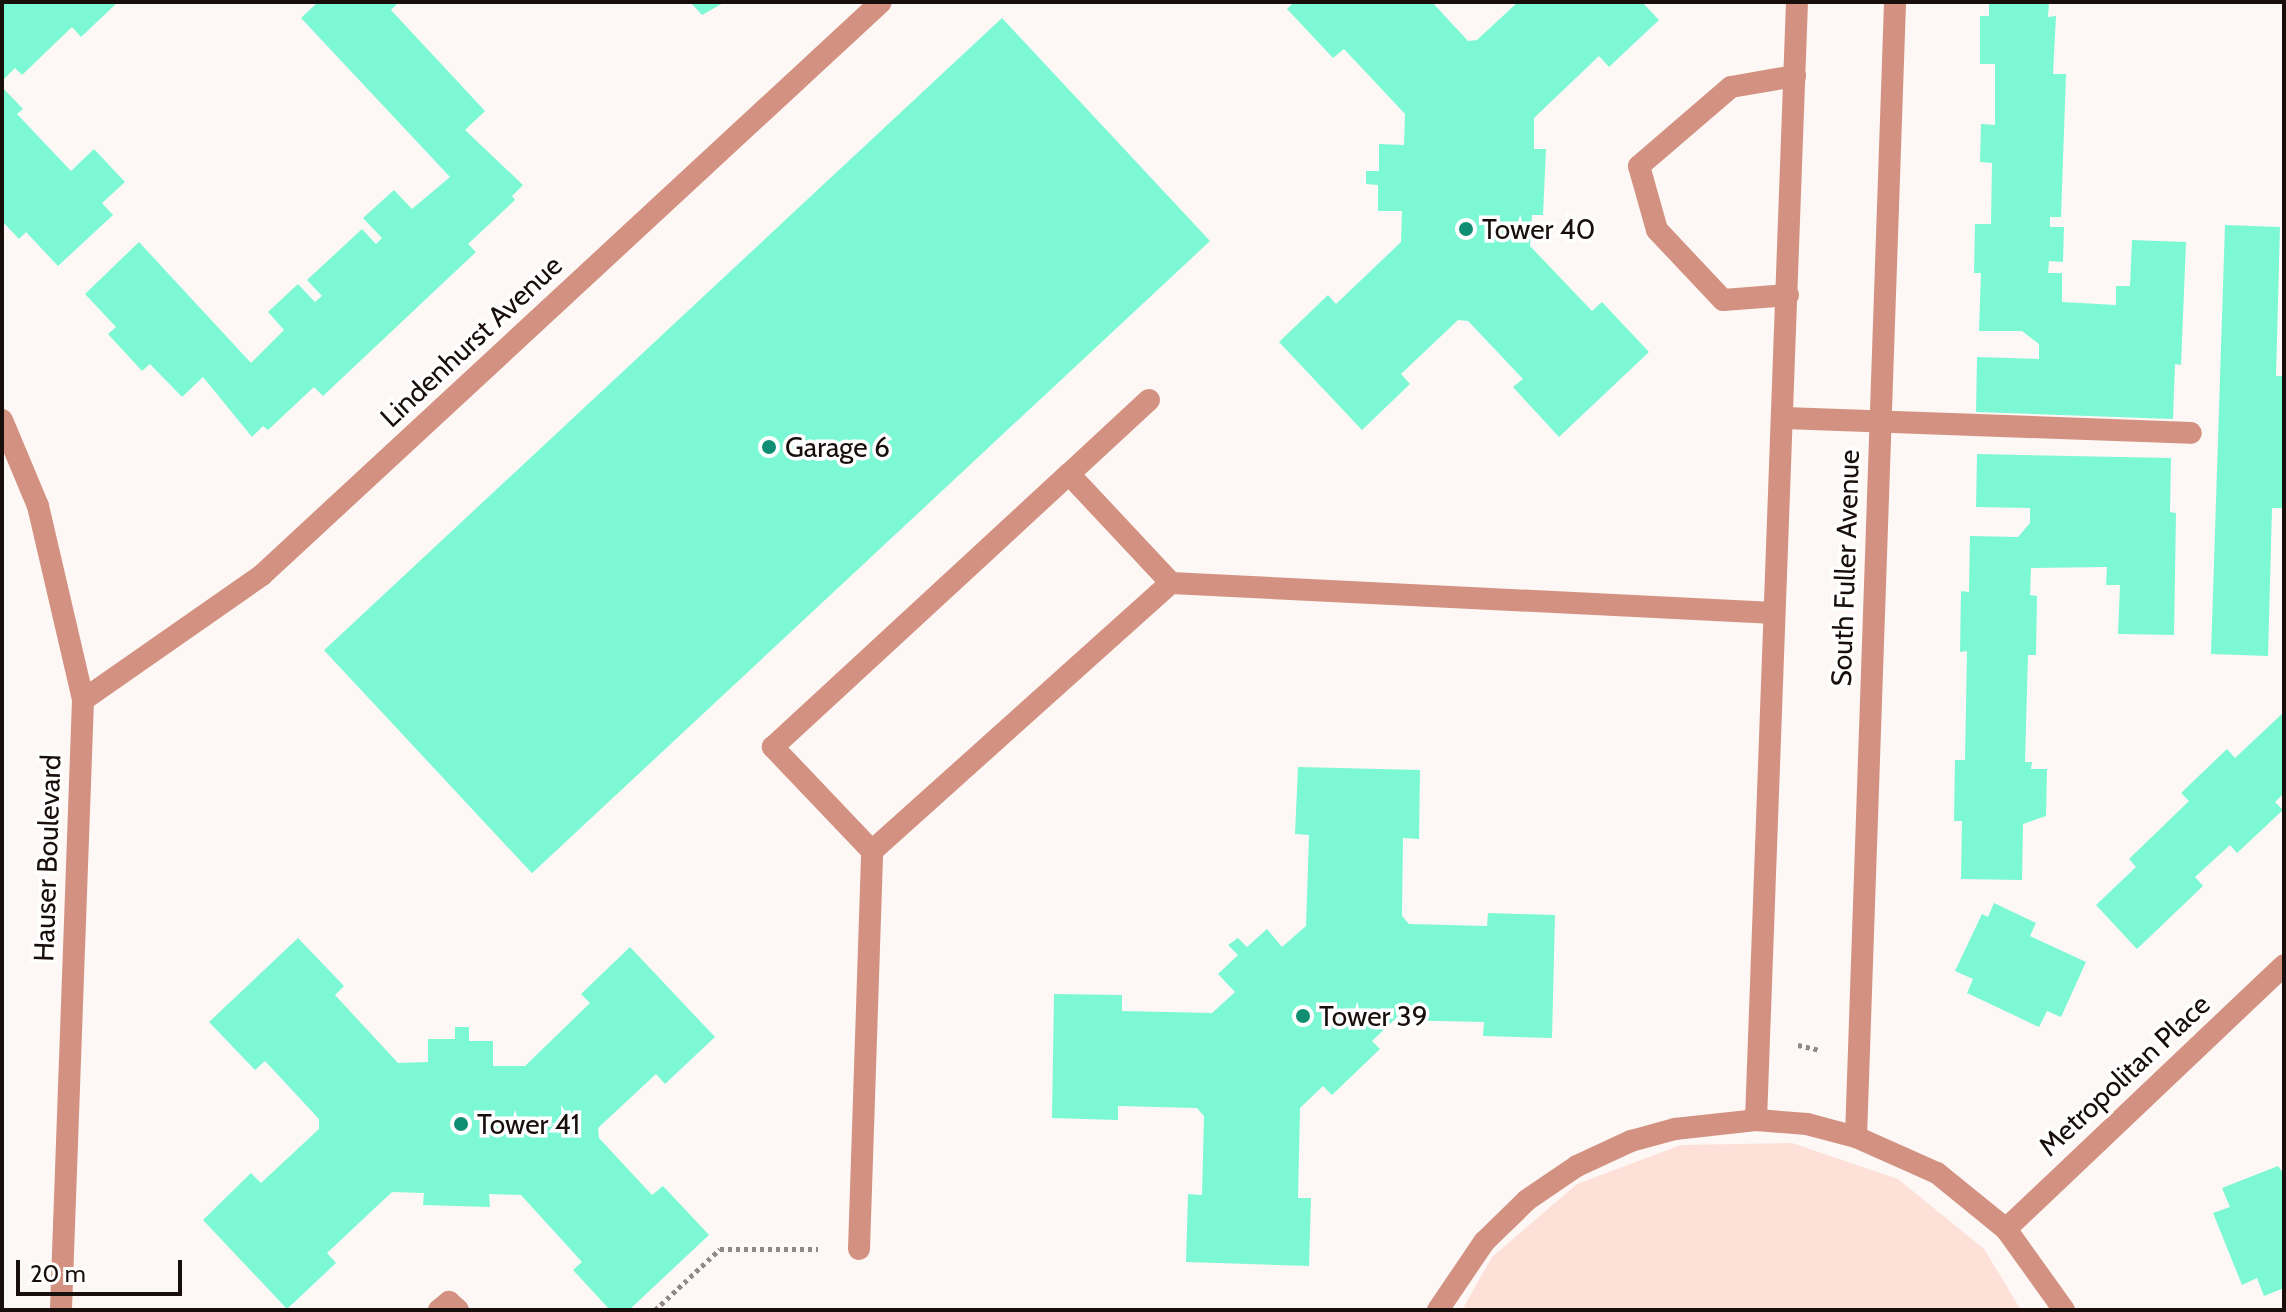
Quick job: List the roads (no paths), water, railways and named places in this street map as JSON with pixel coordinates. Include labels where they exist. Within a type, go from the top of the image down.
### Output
[{"type":"street","name":"Lindenhurst Avenue","points":[[83,700],[262,575],[881,2]]},
{"type":"street","points":[[1756,1120],[1774,613],[1785,418],[1797,2]]},
{"type":"street","name":"South Fuller Avenue","points":[[1856,1137],[1895,2]]},
{"type":"street","points":[[1788,295],[1723,300],[1657,230],[1639,166],[1731,87],[1795,76]]},
{"type":"street","points":[[859,1249],[872,851],[773,747],[1149,400]]},
{"type":"street","points":[[1785,418],[2191,433]]},
{"type":"street","name":"Hauser Boulevard","points":[[2,420],[38,506],[83,700],[61,1310]]},
{"type":"street","points":[[1069,474],[1171,583],[1774,613]]},
{"type":"street","points":[[872,851],[1171,583]]},
{"type":"street","name":"Metropolitan Place","points":[[2006,1229],[2284,965]]},
{"type":"street","points":[[1438,1310],[1484,1242],[1527,1200],[1577,1166],[1631,1141],[1675,1129],[1756,1120],[1807,1124],[1856,1137],[1937,1173],[2006,1229],[2064,1310]]},
{"type":"street","points":[[439,1310],[449,1302],[458,1310]]},
{"type":"place","name":"Tower 40","points":[[1466,229]]},
{"type":"place","name":"Garage 6","points":[[769,447]]},
{"type":"place","name":"Tower 39","points":[[1303,1016]]},
{"type":"place","name":"Tower 41","points":[[461,1124]]}]
